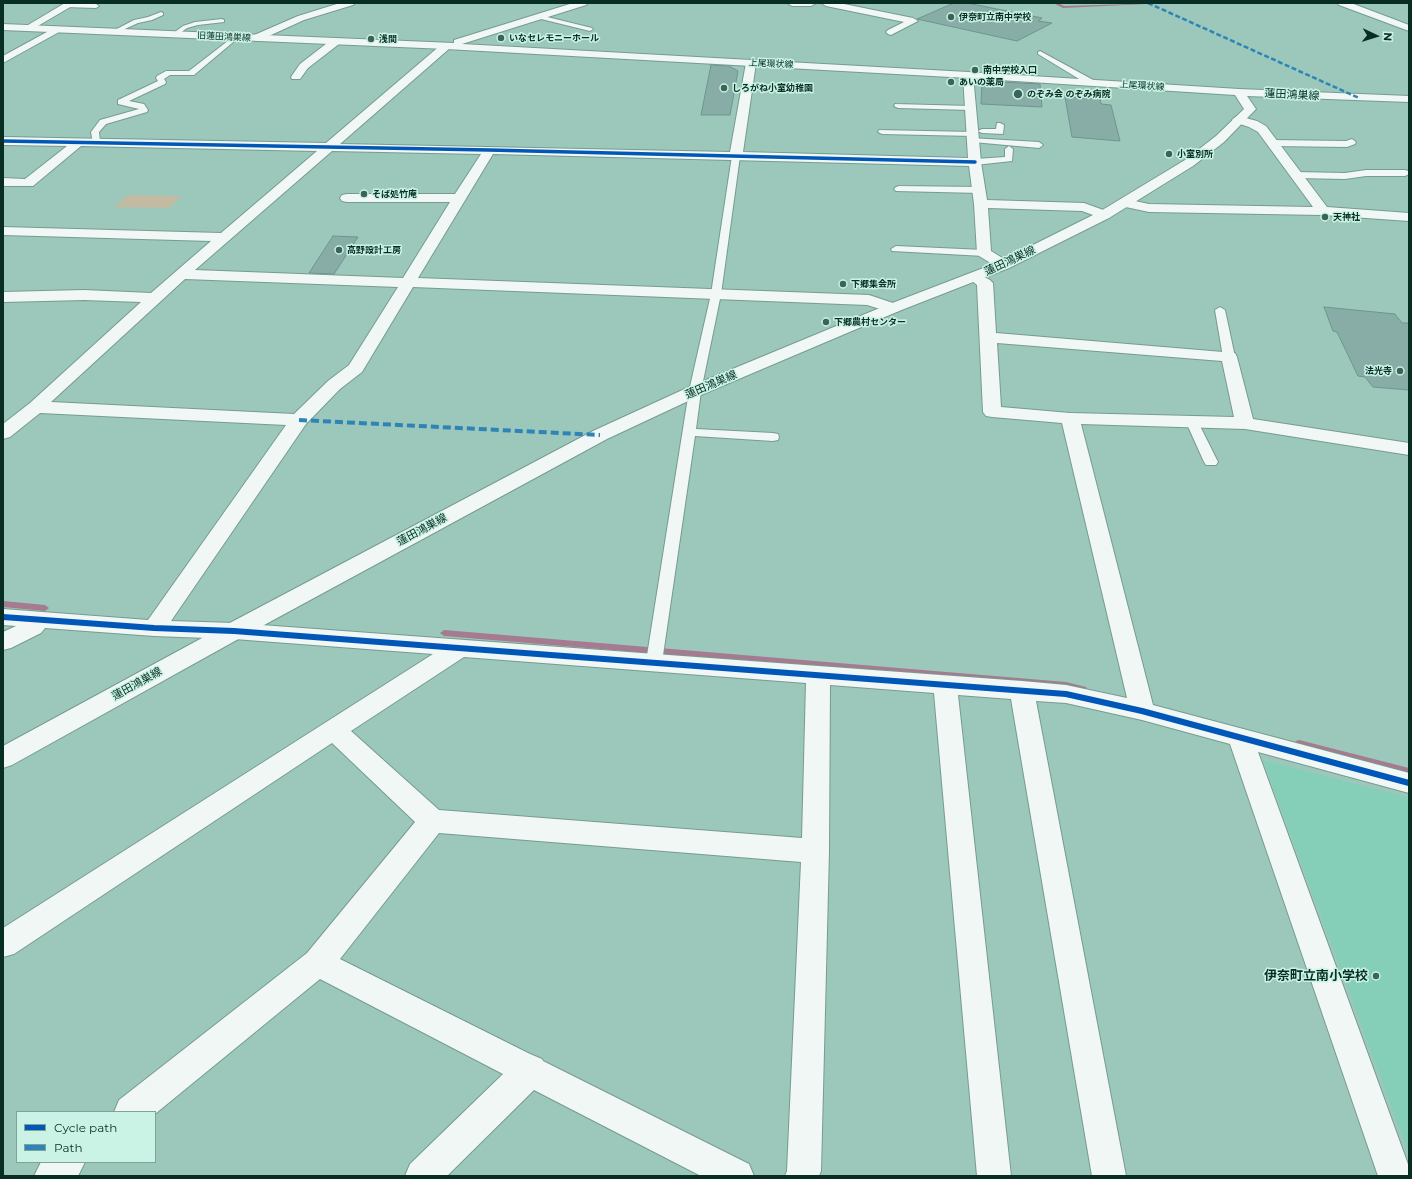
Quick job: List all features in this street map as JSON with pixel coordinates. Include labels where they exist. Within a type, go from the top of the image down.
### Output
[{"type":"street","points":[[338,3],[350,3]]},
{"type":"street","points":[[256,38],[301,18],[350,3]]},
{"type":"street","points":[[3,433],[36,407],[181,274],[446,46],[583,3]]},
{"type":"street","points":[[792,3],[811,3]]},
{"type":"street","points":[[826,3],[912,21],[891,32]]},
{"type":"street","points":[[1342,3],[1409,28]]},
{"type":"street","points":[[28,28],[70,4]]},
{"type":"street","name":"旧蓮田鴻巣線","points":[[3,27],[446,46]]},
{"type":"street","points":[[3,60],[56,30]]},
{"type":"street","points":[[296,77],[304,66],[334,42]]},
{"type":"street","name":"上尾環状線","points":[[446,46],[1092,82],[1239,92]]},
{"type":"street","points":[[736,156],[751,63]]},
{"type":"street","points":[[968,75],[975,162],[980,190],[984,253],[1004,265]]},
{"type":"street","name":"蓮田鴻巣線","points":[[1239,92],[1409,99]]},
{"type":"street","name":"蓮田鴻巣線","points":[[3,758],[234,631],[600,435],[695,392],[892,308],[1004,265],[1104,215],[1126,203],[1189,163],[1220,139],[1250,108],[1239,92]]},
{"type":"street","points":[[1238,120],[1253,124],[1262,129],[1323,211]]},
{"type":"street","points":[[3,141],[330,146],[975,162]]},
{"type":"street","points":[[3,152],[17,141]]},
{"type":"street","points":[[3,182],[28,183],[79,142]]},
{"type":"street","points":[[154,628],[299,420],[334,385],[356,368],[410,282],[489,150]]},
{"type":"street","points":[[347,198],[460,198]]},
{"type":"street","points":[[1126,203],[1149,208],[1323,211],[1409,217]]},
{"type":"street","points":[[981,204],[1084,207],[1104,215]]},
{"type":"street","points":[[3,231],[224,237]]},
{"type":"street","points":[[3,244],[18,232]]},
{"type":"street","points":[[181,274],[869,300],[892,308]]},
{"type":"street","points":[[975,277],[985,283],[992,412],[1070,418],[1245,423],[1409,449]]},
{"type":"street","points":[[3,297],[84,295],[155,298]]},
{"type":"street","points":[[988,337],[1229,357],[1245,423]]},
{"type":"street","points":[[36,407],[299,420]]},
{"type":"street","points":[[1070,418],[1142,711]]},
{"type":"street","points":[[3,617],[154,628],[234,631],[1066,694],[1142,711],[1241,739],[1409,783]]},
{"type":"street","points":[[3,642],[33,627],[39,620]]},
{"type":"street","points":[[3,944],[460,648]]},
{"type":"street","points":[[802,1176],[815,851],[818,675]]},
{"type":"street","points":[[945,684],[994,1176]]},
{"type":"street","points":[[1022,690],[1109,1176]]},
{"type":"street","points":[[334,730],[432,821],[815,851]]},
{"type":"street","points":[[1241,739],[1396,1176]]},
{"type":"street","points":[[132,1111],[318,962],[432,821]]},
{"type":"street","points":[[318,962],[737,1176]]},
{"type":"street","points":[[422,1176],[531,1070]]},
{"type":"street","points":[[51,1176],[67,1163]]},
{"type":"lane","points":[[70,4],[96,6]]},
{"type":"lane","points":[[114,32],[136,21],[150,19],[161,14]]},
{"type":"lane","points":[[540,17],[590,29]]},
{"type":"lane","points":[[174,35],[185,27],[197,23],[222,21]]},
{"type":"lane","points":[[96,142],[95,132],[103,122],[126,114],[144,110],[141,106],[121,102],[162,82],[160,78],[169,73],[191,73],[235,38]]},
{"type":"lane","points":[[1040,52],[1092,82]]},
{"type":"lane","points":[[898,106],[971,108]]},
{"type":"lane","points":[[973,135],[1000,132],[1000,126]]},
{"type":"lane","points":[[882,132],[973,135],[1038,145]]},
{"type":"lane","points":[[1273,143],[1347,144],[1352,142]]},
{"type":"lane","points":[[975,162],[1009,159],[1009,149]]},
{"type":"lane","points":[[654,662],[695,392],[716,294],[736,156]]},
{"type":"lane","points":[[1296,175],[1345,176],[1366,172],[1405,173]]},
{"type":"lane","points":[[898,189],[980,190]]},
{"type":"lane","points":[[896,249],[984,253]]},
{"type":"lane","points":[[1220,310],[1229,357]]},
{"type":"lane","points":[[1192,422],[1211,462]]},
{"type":"lane","points":[[690,432],[773,437]]},
{"type":"shaded area","points":[[128,195],[181,196],[169,208],[114,207]]},
{"type":"shaded area","name":"伊奈町立南小学校","points":[[1263,760],[1409,798],[1409,1154]]},
{"type":"building","points":[[954,3],[967,3],[1042,18],[1038,21],[1052,23],[1017,41],[917,19]]},
{"type":"building","points":[[711,65],[729,66],[738,71],[730,115],[701,115]]},
{"type":"building","points":[[982,81],[1040,84],[1042,107],[981,104]]},
{"type":"building","points":[[1065,97],[1100,99],[1101,104],[1111,105],[1120,141],[1072,137]]},
{"type":"building","points":[[333,236],[358,237],[334,274],[309,273]]},
{"type":"building","points":[[1324,307],[1395,314],[1402,323],[1409,323],[1409,390],[1373,387],[1365,377],[1358,376],[1337,332],[1333,331]]},
{"type":"waterway","points":[[1055,3],[1063,7],[1165,3]]},
{"type":"waterway","points":[[3,604],[45,608]]},
{"type":"waterway","points":[[444,633],[1066,685],[1083,689]]},
{"type":"waterway","points":[[1299,744],[1409,772]]},
{"type":"marked path","points":[[1148,3],[1359,98]]},
{"type":"marked path","points":[[299,420],[600,435]]},
{"type":"cycle path","points":[[3,141],[489,150],[975,162]]},
{"type":"cycle path","points":[[3,617],[154,628],[234,631],[1066,694],[1142,711],[1409,783]]},
{"type":"place","name":"伊奈町立南中学校","points":[[951,17]]},
{"type":"place","name":"いなセレモニーホール","points":[[501,38]]},
{"type":"place","name":"浅間","points":[[371,39]]},
{"type":"place","name":"南中学校入口","points":[[975,70]]},
{"type":"place","name":"あいの薬局","points":[[951,82]]},
{"type":"place","name":"しろがね小室幼稚園","points":[[724,88]]},
{"type":"place","name":"のぞみ会 のぞみ病院","points":[[1018,94]]},
{"type":"place","name":"小室別所","points":[[1169,154]]},
{"type":"place","name":"そば処竹庵","points":[[364,194]]},
{"type":"place","name":"天神社","points":[[1325,217]]},
{"type":"place","name":"高野設計工房","points":[[339,250]]},
{"type":"place","name":"下郷集会所","points":[[843,284]]},
{"type":"place","name":"下郷農村センター","points":[[826,322]]},
{"type":"place","name":"法光寺","points":[[1400,371]]},
{"type":"place","name":"伊奈町立南小学校","points":[[1376,976]]}]
